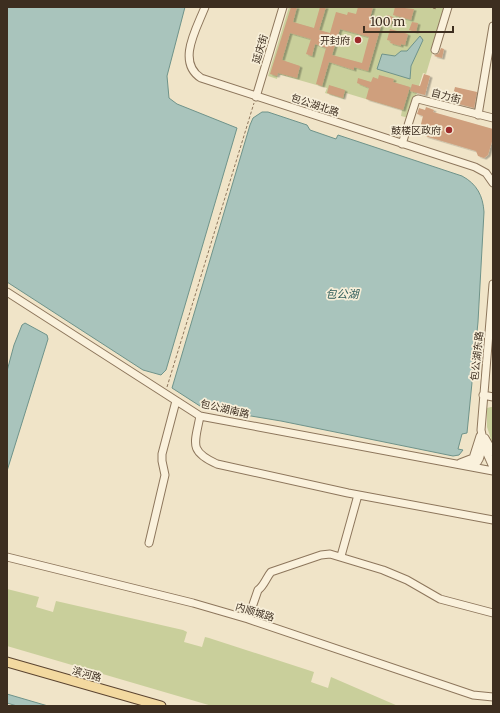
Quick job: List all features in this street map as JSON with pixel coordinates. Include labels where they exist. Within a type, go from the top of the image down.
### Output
[{"type":"main road","name":"滨河路","points":[[7,662],[161,706]]},
{"type":"main road","name":"滨河路","points":[[7,668],[138,706]]},
{"type":"street","name":"包公湖北路","points":[[205,7],[189,52],[189,63],[192,70],[198,76],[209,82],[475,167],[486,173],[493,182]]},
{"type":"street","name":"延庆街","points":[[256,97],[283,7]]},
{"type":"street","points":[[435,50],[448,7]]},
{"type":"street","points":[[478,114],[493,26]]},
{"type":"street","name":"自力街","points":[[402,144],[418,99],[493,118]]},
{"type":"street","name":"包公湖东路","points":[[492,465],[483,441],[482,422],[493,284]]},
{"type":"street","name":"包公湖南路","points":[[7,292],[200,416],[454,463],[468,464]]},
{"type":"street","points":[[483,395],[493,397]]},
{"type":"street","points":[[149,543],[165,475],[162,454],[176,400]]},
{"type":"street","points":[[200,416],[195,443],[199,453],[204,458],[217,464],[358,495],[493,520]]},
{"type":"street","points":[[482,432],[493,452]]},
{"type":"street","name":"包公湖东路","points":[[468,464],[475,455],[482,432]]},
{"type":"street","points":[[477,462],[481,454],[483,441]]},
{"type":"street","points":[[468,464],[477,462],[492,465]]},
{"type":"street","points":[[468,464],[493,471]]},
{"type":"street","points":[[341,556],[358,495]]},
{"type":"street","points":[[248,619],[258,590],[262,587],[266,578],[271,572],[321,555],[341,556],[401,578],[440,599],[493,613]]},
{"type":"street","name":"内顺城路","points":[[7,557],[248,619],[473,695],[493,697]]},
{"type":"path","points":[[428,7],[437,9]]},
{"type":"path","points":[[164,394],[256,97]]},
{"type":"green space","name":"开封府","points":[[289,7],[446,7],[426,74],[423,73],[409,118],[401,116],[402,110],[346,93],[344,99],[325,93],[327,88],[278,74],[277,79],[268,76]]},
{"type":"green space","points":[[493,407],[493,445],[487,427],[487,408]]},
{"type":"green space","points":[[7,589],[39,597],[36,607],[53,612],[56,601],[183,630],[187,632],[184,642],[202,647],[205,637],[209,638],[314,672],[311,682],[328,688],[331,677],[398,706],[212,706],[7,646]]},
{"type":"water","points":[[7,7],[185,7],[167,76],[169,98],[177,104],[237,128],[166,370],[161,375],[143,370],[7,282]]},
{"type":"water","points":[[420,36],[423,40],[411,66],[410,79],[377,69],[382,54],[395,56],[401,51],[407,51]]},
{"type":"water","name":"包公湖","points":[[262,112],[268,112],[307,125],[310,130],[336,139],[338,135],[462,176],[472,183],[481,196],[484,212],[478,322],[467,433],[462,434],[458,449],[463,450],[459,455],[453,456],[281,421],[203,408],[172,388],[250,125],[253,118]]},
{"type":"water","points":[[25,323],[47,335],[48,339],[7,471],[7,371],[14,345],[22,325]]},
{"type":"water","points":[[7,694],[48,706],[17,706],[7,703]]},
{"type":"building","points":[[291,7],[297,7],[293,22],[314,28],[320,7],[326,7],[319,30],[330,33],[336,12],[347,15],[348,12],[356,14],[358,7],[373,7],[370,18],[372,19],[371,22],[381,26],[368,71],[354,67],[354,70],[329,62],[322,86],[316,84],[326,48],[315,44],[312,56],[306,54],[311,39],[290,33],[282,60],[300,66],[297,78],[278,73],[277,76],[270,74]],"holes":[[[340,29],[369,37],[362,63],[332,55]]]},
{"type":"building","points":[[395,7],[414,9],[411,20],[393,15]]},
{"type":"building","points":[[387,15],[393,17],[391,25],[385,23]]},
{"type":"building","points":[[412,22],[418,23],[416,32],[409,30]]},
{"type":"building","points":[[390,29],[408,34],[405,45],[401,44],[401,46],[390,43],[391,41],[387,40]]},
{"type":"building","points":[[441,48],[444,49],[442,58],[434,56],[439,53]]},
{"type":"building","points":[[424,74],[430,76],[425,95],[410,91],[412,84],[420,86]]},
{"type":"building","points":[[379,75],[394,79],[393,82],[410,87],[403,110],[366,99],[369,88],[357,83],[358,78],[371,82],[373,77],[378,79]]},
{"type":"building","points":[[329,85],[345,90],[343,98],[327,93]]},
{"type":"building","points":[[455,87],[477,92],[474,108],[451,102]]},
{"type":"building","points":[[426,107],[434,110],[433,112],[493,129],[493,138],[488,155],[484,158],[478,156],[476,151],[425,136],[426,134],[419,132],[423,116],[417,114],[419,108],[425,110]]},
{"type":"place","name":"开封府","points":[[358,40]]},
{"type":"place","name":"鼓楼区政府","points":[[449,130]]}]
